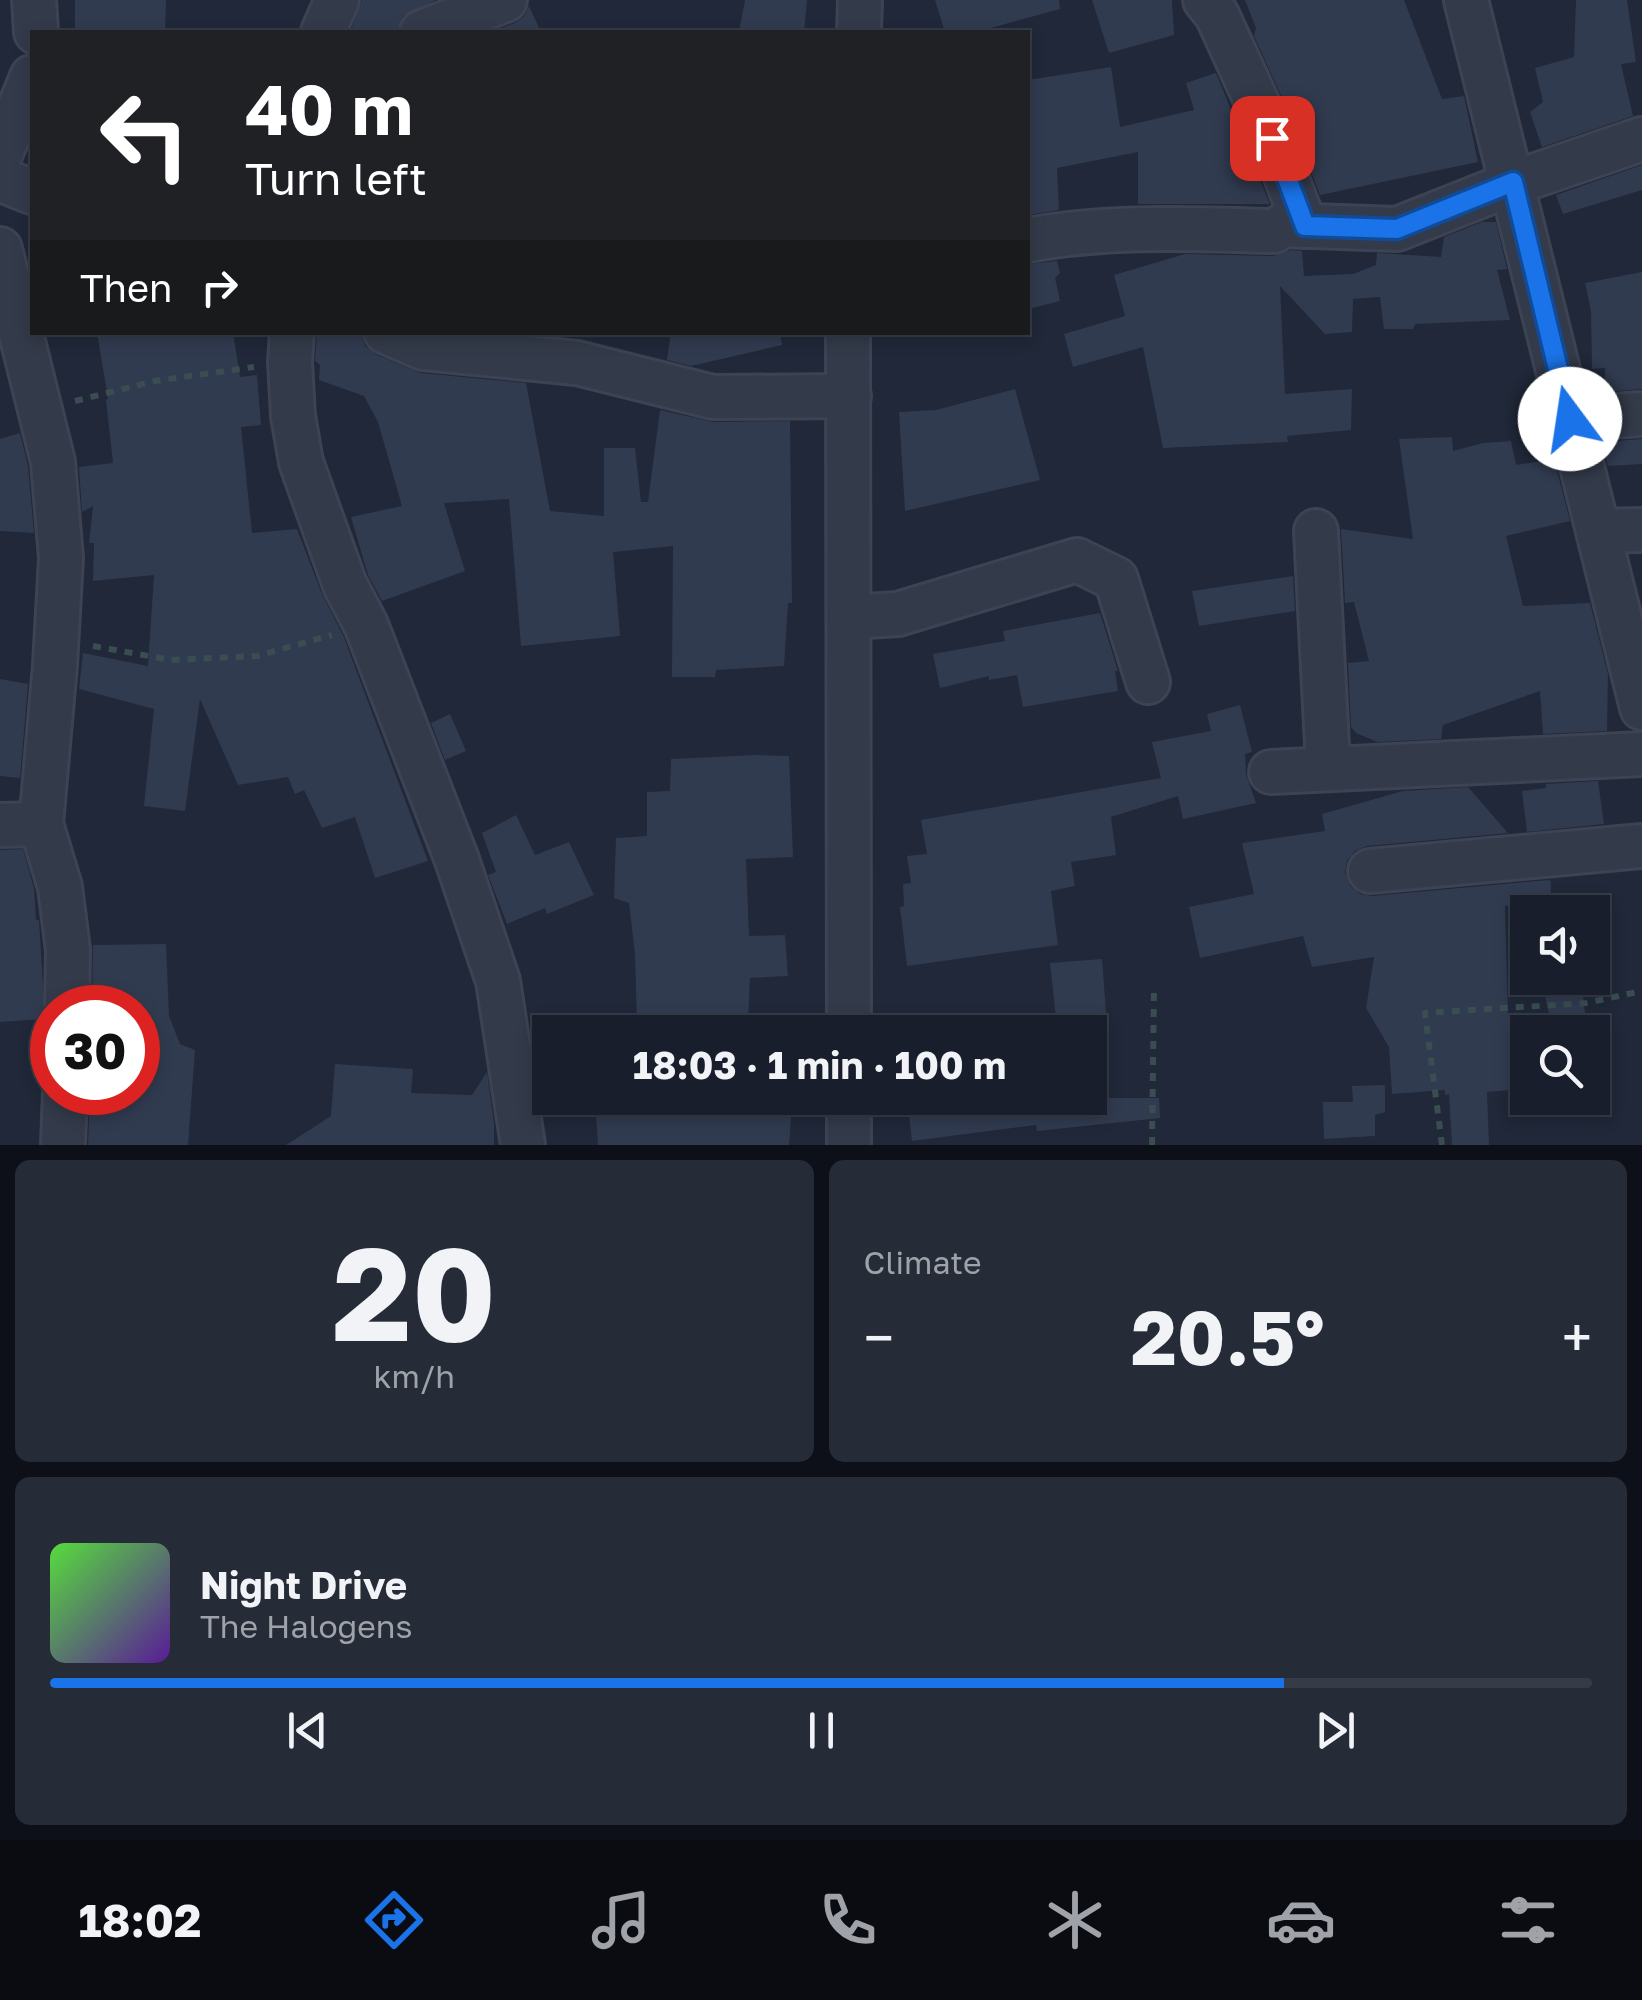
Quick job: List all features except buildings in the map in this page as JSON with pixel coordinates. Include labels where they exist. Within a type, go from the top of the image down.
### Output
[{"type":"street","points":[[34,0],[36,30]]},
{"type":"street","points":[[324,30],[337,0]]},
{"type":"street","points":[[427,30],[506,0]]},
{"type":"street","points":[[859,30],[860,0]]},
{"type":"street","points":[[1205,0],[1217,15],[1260,109],[1305,226]]},
{"type":"street","points":[[1466,0],[1642,708]]},
{"type":"street","points":[[0,155],[30,82]]},
{"type":"street","points":[[1030,240],[1066,232],[1138,228],[1274,231],[1284,225],[1397,229],[1513,182],[1642,140]]},
{"type":"street","points":[[0,179],[30,191]]},
{"type":"street","points":[[0,248],[53,462],[61,558],[57,640],[21,825],[60,887],[68,950],[67,985]]},
{"type":"street","points":[[393,335],[423,348],[578,363],[713,397],[849,396]]},
{"type":"street","points":[[848,335],[849,1015]]},
{"type":"street","points":[[291,347],[293,416],[302,462],[345,585],[366,625],[457,860],[498,981],[523,1145]]},
{"type":"street","points":[[1570,419],[1642,414]]},
{"type":"street","points":[[1598,531],[1642,530]]},
{"type":"street","points":[[1316,531],[1327,746],[1332,768]]},
{"type":"street","points":[[849,618],[898,614],[1077,560],[1116,579],[1148,682]]},
{"type":"street","points":[[1271,772],[1642,754]]},
{"type":"street","points":[[1370,871],[1642,846]]},
{"type":"street","points":[[63,1145],[64,1115]]},
{"type":"street","points":[[849,1115],[849,1145]]},
{"type":"path","points":[[40,410],[291,347]]},
{"type":"path","points":[[57,640],[170,660],[257,656],[366,625]]},
{"type":"path","points":[[1152,1145],[1154,988]]},
{"type":"path","points":[[1442,1145],[1425,1013],[1586,1003],[1642,991]]},
{"type":"route","points":[[1272,138],[1305,226],[1397,229],[1513,182],[1570,419]]}]
